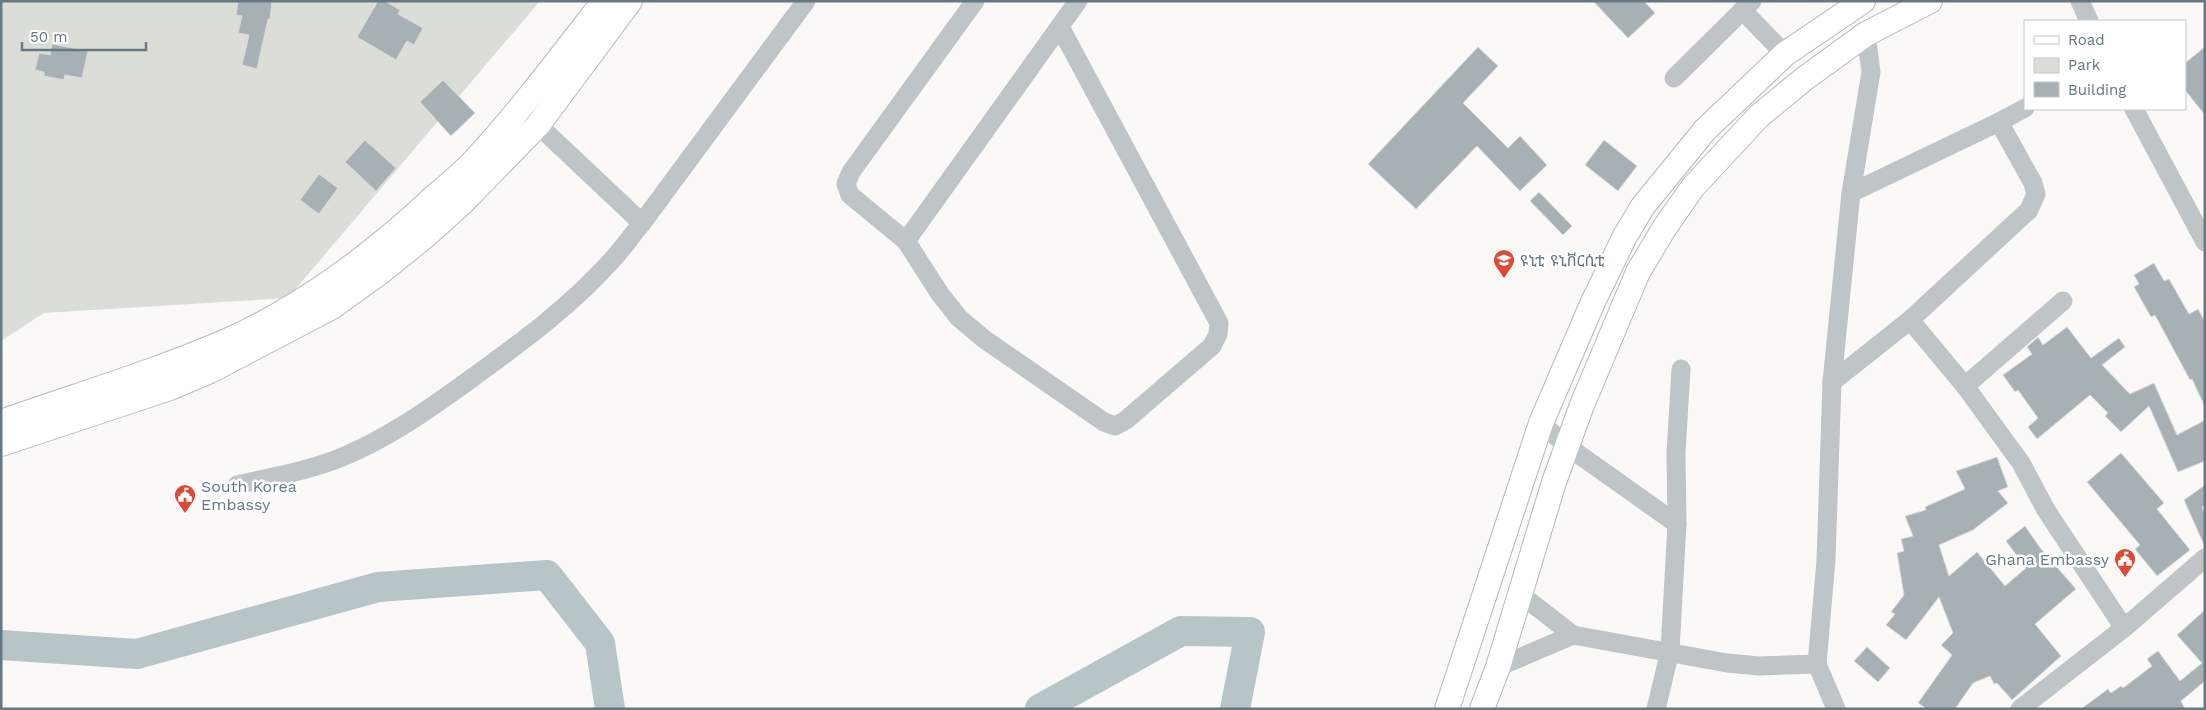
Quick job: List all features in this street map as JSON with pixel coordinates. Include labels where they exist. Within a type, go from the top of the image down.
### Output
[{"type":"main road","points":[[1,444],[170,388],[234,348],[302,299],[359,262],[418,213],[474,161],[540,85],[604,1]]},
{"type":"main road","points":[[1,422],[149,372],[234,348],[332,307],[424,238],[462,203],[538,125],[630,1]]},
{"type":"main road","points":[[1447,709],[1541,423],[1606,272],[1643,206],[1705,130],[1785,54],[1863,1]]},
{"type":"main road","points":[[1482,709],[1498,667],[1554,482],[1567,446],[1602,355],[1638,272],[1665,227],[1693,187],[1759,116],[1804,79],[1866,34],[1930,1]]},
{"type":"street","points":[[238,485],[305,470],[340,458],[378,440],[442,401],[520,344],[582,291],[614,259],[806,1]]},
{"type":"street","points":[[975,1],[851,172],[846,184],[850,195],[906,241],[940,294],[959,318],[984,339],[1104,422],[1115,426],[1126,420],[1212,346],[1218,334],[1219,323],[1060,27]]},
{"type":"street","points":[[906,241],[1078,1]]},
{"type":"street","points":[[2080,1],[2089,20]]},
{"type":"street","points":[[1674,78],[1747,6],[1785,54]]},
{"type":"street","points":[[1836,709],[1818,664],[1826,560],[1832,382],[1851,192],[1871,72],[1866,34]]},
{"type":"street","points":[[1851,192],[2024,109]]},
{"type":"street","points":[[2135,110],[2205,242]]},
{"type":"street","points":[[1832,382],[1910,320],[2029,210],[2036,194],[2033,183],[1998,122]]},
{"type":"street","points":[[538,125],[642,223]]},
{"type":"street","points":[[1965,386],[2063,301]]},
{"type":"street","points":[[1910,320],[1965,386],[2021,463],[2046,510],[2124,628]]},
{"type":"street","points":[[1656,709],[1670,651],[1677,524],[1676,453],[1682,369]]},
{"type":"street","points":[[1541,423],[1567,446],[1677,524]]},
{"type":"street","points":[[2020,709],[2124,628],[2205,558]]},
{"type":"street","points":[[1520,594],[1573,635],[1743,664],[1818,664]]},
{"type":"street","points":[[1498,667],[1573,635]]},
{"type":"green space","points":[[1,1],[540,1],[288,298],[44,313],[1,341]]},
{"type":"building","points":[[238,1],[272,1],[270,19],[268,19],[257,69],[242,65],[249,35],[238,33],[242,16],[236,15]]},
{"type":"building","points":[[378,1],[385,1],[400,10],[398,14],[423,28],[414,45],[407,41],[396,60],[357,37]]},
{"type":"building","points":[[1593,1],[1644,1],[1655,13],[1628,38]]},
{"type":"building","points":[[52,44],[88,51],[82,78],[65,75],[64,80],[44,76],[44,72],[35,70],[39,53],[50,55]]},
{"type":"building","points":[[1478,47],[1498,66],[1463,103],[1508,148],[1520,136],[1547,165],[1520,191],[1477,146],[1416,209],[1368,164]]},
{"type":"building","points":[[2205,47],[2205,115],[2186,91],[2186,62]]},
{"type":"building","points":[[443,80],[475,113],[451,136],[420,102]]},
{"type":"building","points":[[365,140],[396,168],[376,191],[345,162]]},
{"type":"building","points":[[1604,140],[1637,166],[1618,191],[1585,165]]},
{"type":"building","points":[[319,174],[338,188],[319,214],[300,200]]},
{"type":"building","points":[[1539,192],[1572,226],[1563,235],[1530,201]]},
{"type":"building","points":[[2154,263],[2164,281],[2169,279],[2189,314],[2198,309],[2205,322],[2205,407],[2192,379],[2190,380],[2155,315],[2151,317],[2134,287],[2139,284],[2134,275]]},
{"type":"building","points":[[2067,327],[2091,358],[2119,338],[2125,347],[2102,365],[2130,394],[2154,383],[2177,435],[2205,420],[2205,461],[2178,472],[2149,406],[2121,432],[2105,416],[2108,413],[2090,395],[2037,439],[2028,427],[2038,418],[2018,390],[2015,392],[2003,375],[2032,354],[2027,347],[2038,337],[2043,345]]},
{"type":"building","points":[[2121,453],[2164,503],[2157,509],[2190,550],[2157,576],[2135,549],[2140,545],[2087,482]]},
{"type":"building","points":[[1997,457],[2008,487],[1998,491],[2008,503],[1973,530],[1939,545],[1949,576],[1977,552],[2005,586],[2026,568],[2006,541],[2025,526],[2041,549],[2076,589],[2035,624],[2061,656],[2012,700],[1997,683],[1994,684],[1990,676],[1973,683],[1955,709],[1927,709],[1918,703],[1952,655],[1941,645],[1953,633],[1939,597],[1906,640],[1886,625],[1895,614],[1891,612],[1904,595],[1897,553],[1904,551],[1901,539],[1913,536],[1905,516],[1926,510],[1925,507],[1965,489],[1956,471]]},
{"type":"building","points":[[2205,485],[2205,505],[2202,507],[2205,515],[2205,547],[2184,500]]},
{"type":"building","points":[[2205,610],[2205,681],[2181,701],[2185,709],[2081,709],[2108,689],[2111,693],[2121,686],[2123,688],[2152,666],[2147,659],[2158,651],[2180,681],[2202,663],[2177,635]]},
{"type":"building","points":[[1867,647],[1890,668],[1878,682],[1854,661]]},
{"type":"waterway","points":[[1,645],[137,654],[378,587],[547,575],[600,643],[610,709]]},
{"type":"waterway","points":[[1040,709],[1181,631],[1250,632],[1235,709]]},
{"type":"place","name":"ዩኒቲ ዩኒቨርሲቲ","points":[[1504,279]]},
{"type":"place","name":"South Korea Embassy","points":[[185,514]]},
{"type":"place","name":"Ghana Embassy","points":[[2125,578]]}]
